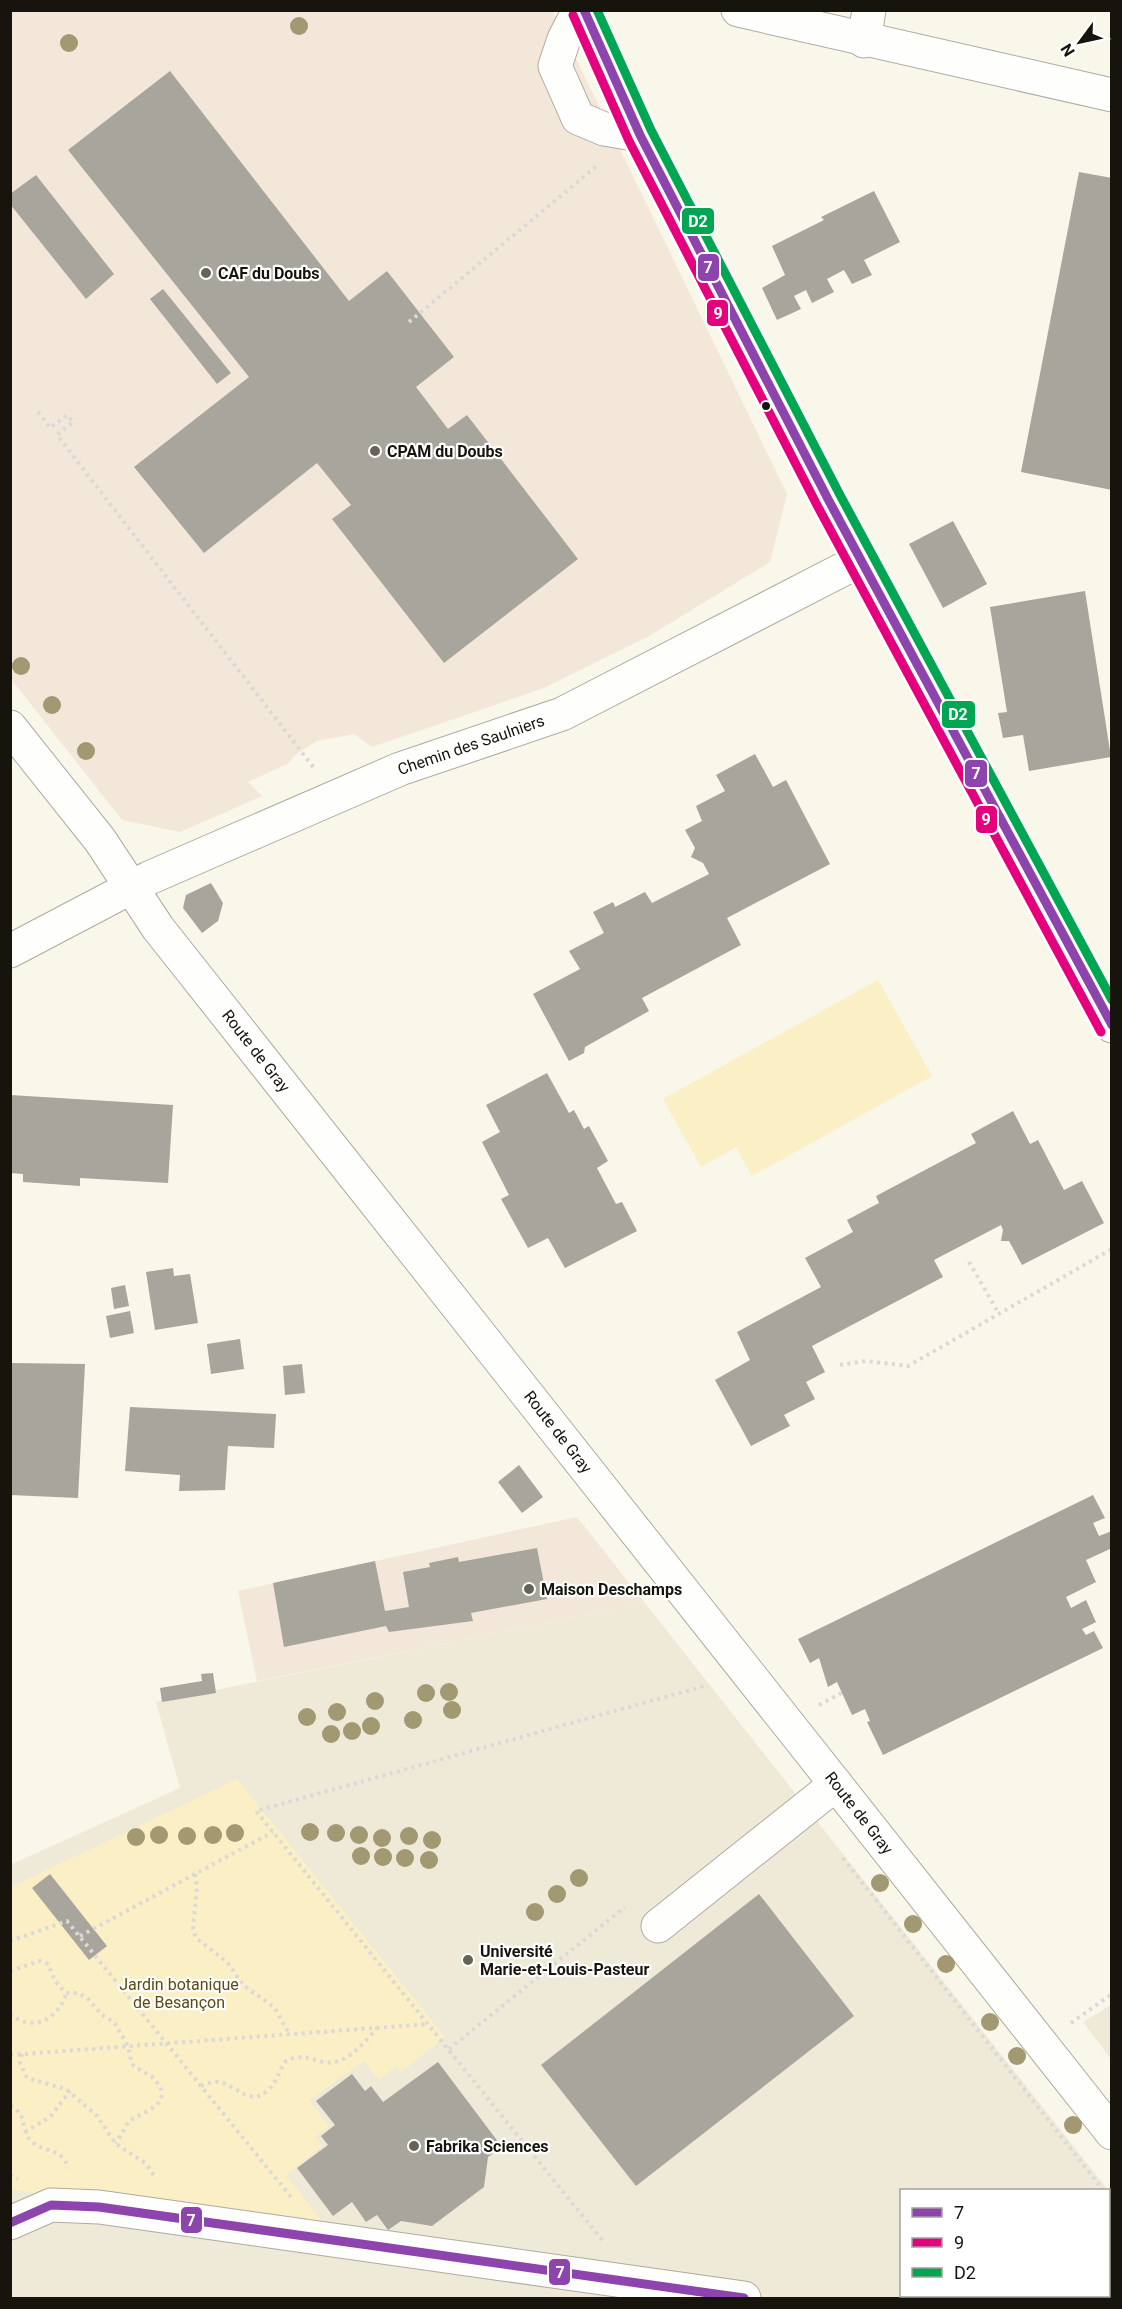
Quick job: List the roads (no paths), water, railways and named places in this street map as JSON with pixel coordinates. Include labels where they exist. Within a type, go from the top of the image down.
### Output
[{"type":"street","points":[[581,10],[564,39],[555,66],[578,118],[604,129],[640,135]]},
{"type":"street","points":[[581,10],[640,135],[861,560],[1112,1026]]},
{"type":"street","points":[[738,10],[867,26],[1112,95]]},
{"type":"street","name":"Chemin des Saulniers","points":[[10,951],[149,878],[400,769],[562,714],[861,560]]},
{"type":"street","name":"Route de Gray","points":[[10,727],[100,840],[158,928],[1112,2133]]},
{"type":"street","points":[[658,1926],[836,1784]]},
{"type":"street","points":[[10,2223],[51,2205],[76,2206],[326,2239],[635,2290],[744,2298]]},
{"type":"place","name":"CAF du Doubs","points":[[206,273]]},
{"type":"place","name":"CPAM du Doubs","points":[[375,451]]},
{"type":"place","name":"Maison Deschamps","points":[[529,1589]]},
{"type":"place","name":"Université Marie-et-Louis-Pasteur","points":[[468,1960]]},
{"type":"place","name":"Fabrika Sciences","points":[[414,2146]]},
{"type":"park label","name":"Jardin botanique de Besançon","points":[[179,1993]]}]
